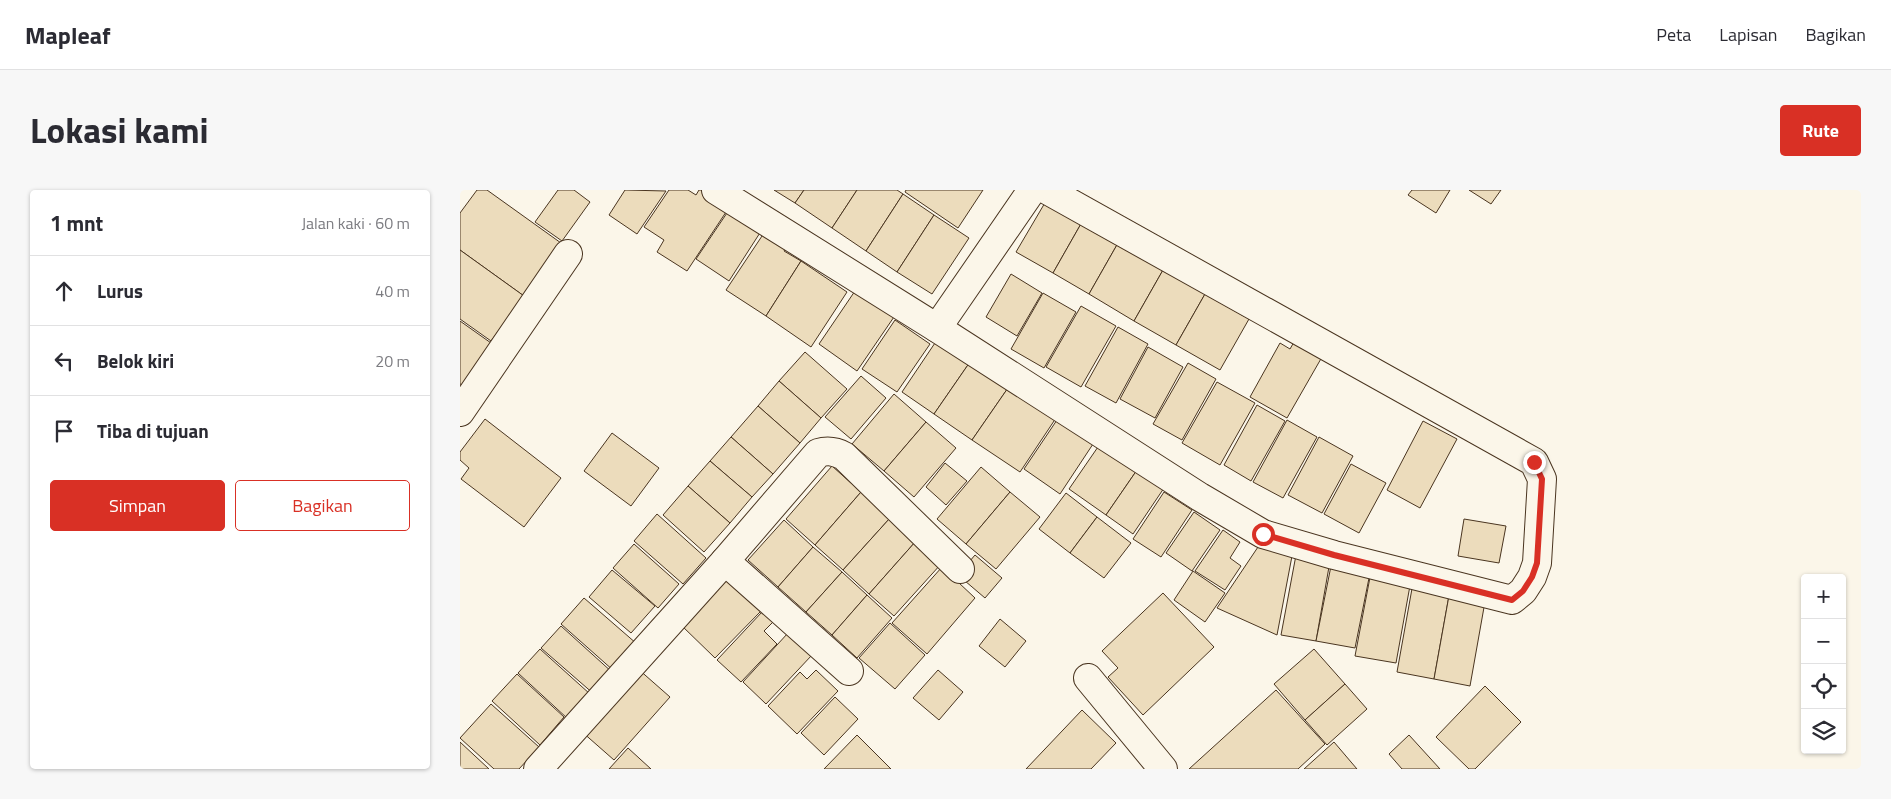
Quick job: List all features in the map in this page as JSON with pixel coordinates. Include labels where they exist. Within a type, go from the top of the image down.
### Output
[{"type":"street","points":[[716,190],[1263,534],[1334,555],[1512,600],[1523,591],[1532,577],[1537,563],[1542,479],[1534,462],[1047,190]]},
{"type":"street","points":[[937,328],[1032,190]]},
{"type":"street","points":[[460,412],[568,254]]},
{"type":"street","points":[[538,769],[726,561],[818,453],[825,451],[835,452],[844,456],[960,569]]},
{"type":"street","points":[[726,561],[850,671]]},
{"type":"street","points":[[1088,678],[1163,769]]},
{"type":"building","points":[[477,190],[487,190],[561,243],[524,296],[460,250],[460,213]]},
{"type":"building","points":[[558,190],[574,190],[590,202],[562,241],[535,222]]},
{"type":"building","points":[[625,190],[666,191],[637,234],[609,215]]},
{"type":"building","points":[[669,190],[688,190],[696,195],[699,190],[712,190],[732,203],[687,271],[657,252],[664,240],[644,227]]},
{"type":"building","points":[[774,190],[804,190],[795,203]]},
{"type":"building","points":[[804,190],[857,190],[832,228],[795,203]]},
{"type":"building","points":[[857,190],[897,190],[903,194],[866,251],[832,228]]},
{"type":"building","points":[[906,190],[983,190],[958,228],[905,192]]},
{"type":"building","points":[[1412,190],[1450,190],[1436,213],[1408,195]]},
{"type":"building","points":[[1469,190],[1501,190],[1491,204]]},
{"type":"building","points":[[903,194],[934,215],[897,272],[866,251]]},
{"type":"building","points":[[1046,201],[1082,222],[1053,273],[1016,252]]},
{"type":"building","points":[[733,204],[765,225],[729,281],[696,259]]},
{"type":"building","points":[[934,215],[969,238],[932,294],[897,272]]},
{"type":"building","points":[[1082,222],[1118,243],[1089,294],[1053,273]]},
{"type":"building","points":[[768,227],[790,241],[784,251],[801,261],[766,316],[726,290]]},
{"type":"building","points":[[1118,243],[1163,270],[1134,321],[1089,294]]},
{"type":"building","points":[[460,250],[524,296],[491,341],[460,319]]},
{"type":"building","points":[[801,261],[847,292],[811,347],[766,316]]},
{"type":"building","points":[[1163,270],[1205,294],[1176,345],[1134,321]]},
{"type":"building","points":[[1011,274],[1042,293],[1017,336],[986,317]]},
{"type":"building","points":[[857,288],[896,314],[857,371],[819,344]]},
{"type":"building","points":[[1043,293],[1076,312],[1044,368],[1011,349]]},
{"type":"building","points":[[1205,294],[1249,319],[1220,370],[1176,345]]},
{"type":"building","points":[[1081,306],[1116,326],[1081,387],[1046,367]]},
{"type":"building","points":[[895,320],[930,344],[897,392],[862,369]]},
{"type":"building","points":[[460,321],[491,343],[462,385],[460,384]]},
{"type":"building","points":[[1118,327],[1148,344],[1116,403],[1085,386]]},
{"type":"building","points":[[1298,335],[1326,350],[1287,418],[1250,397],[1280,343],[1290,349]]},
{"type":"building","points":[[939,337],[972,359],[934,414],[902,392]]},
{"type":"building","points":[[1148,347],[1183,367],[1155,418],[1120,399]]},
{"type":"building","points":[[805,352],[847,389],[821,418],[779,381]]},
{"type":"building","points":[[972,359],[1010,385],[972,440],[934,414]]},
{"type":"building","points":[[1188,363],[1216,379],[1182,440],[1153,424]]},
{"type":"building","points":[[861,376],[886,398],[851,439],[825,417]]},
{"type":"building","points":[[779,381],[821,418],[800,443],[758,406]]},
{"type":"building","points":[[1217,382],[1255,403],[1220,465],[1182,443]]},
{"type":"building","points":[[1010,385],[1056,418],[1020,472],[972,440]]},
{"type":"building","points":[[894,394],[926,422],[884,471],[852,444]]},
{"type":"building","points":[[1257,405],[1285,421],[1251,481],[1224,465]]},
{"type":"building","points":[[758,406],[800,443],[773,474],[731,437]]},
{"type":"building","points":[[1059,417],[1095,441],[1060,494],[1024,469]]},
{"type":"building","points":[[485,419],[561,478],[524,527],[461,479],[469,468],[460,460],[460,452]]},
{"type":"building","points":[[1287,420],[1317,437],[1283,498],[1253,482]]},
{"type":"building","points":[[1423,421],[1457,439],[1420,508],[1387,490]]},
{"type":"building","points":[[926,422],[956,448],[914,497],[884,471]]},
{"type":"building","points":[[612,433],[659,468],[631,506],[584,471]]},
{"type":"building","points":[[731,437],[773,474],[752,497],[710,461]]},
{"type":"building","points":[[1319,437],[1353,456],[1322,513],[1288,495]]},
{"type":"building","points":[[1100,444],[1137,470],[1106,515],[1069,489]]},
{"type":"building","points":[[710,461],[752,497],[730,523],[688,486]]},
{"type":"building","points":[[945,463],[967,481],[946,505],[926,487]]},
{"type":"building","points":[[1351,464],[1386,483],[1359,533],[1324,514]]},
{"type":"building","points":[[832,466],[861,492],[815,545],[786,519]]},
{"type":"building","points":[[981,467],[1010,492],[966,544],[937,519]]},
{"type":"building","points":[[1137,470],[1164,488],[1133,534],[1106,515]]},
{"type":"building","points":[[688,486],[730,523],[704,552],[663,515]]},
{"type":"building","points":[[861,492],[890,518],[843,570],[815,545]]},
{"type":"building","points":[[1010,492],[1040,517],[996,569],[966,544]]},
{"type":"building","points":[[1164,492],[1192,510],[1161,557],[1133,539]]},
{"type":"building","points":[[1066,493],[1097,517],[1070,553],[1039,529]]},
{"type":"building","points":[[1194,512],[1220,530],[1192,571],[1166,553]]},
{"type":"building","points":[[657,514],[706,558],[683,584],[634,541]]},
{"type":"building","points":[[1097,517],[1131,543],[1104,578],[1070,553]]},
{"type":"building","points":[[890,518],[916,541],[869,594],[843,570]]},
{"type":"building","points":[[1464,519],[1506,526],[1499,563],[1458,556]]},
{"type":"building","points":[[784,520],[813,547],[778,587],[748,560]]},
{"type":"building","points":[[1223,530],[1240,542],[1230,558],[1241,566],[1225,590],[1195,571]]},
{"type":"building","points":[[916,541],[941,564],[894,616],[869,594]]},
{"type":"building","points":[[634,544],[679,584],[658,608],[613,568]]},
{"type":"building","points":[[813,547],[842,572],[806,612],[778,587]]},
{"type":"building","points":[[1258,547],[1292,556],[1277,635],[1217,608]]},
{"type":"building","points":[[975,555],[1002,578],[985,598],[958,575]]},
{"type":"building","points":[[1296,555],[1330,561],[1316,641],[1281,635]]},
{"type":"building","points":[[1332,561],[1371,568],[1355,648],[1316,641]]},
{"type":"building","points":[[942,567],[975,598],[927,654],[892,623]]},
{"type":"building","points":[[612,570],[655,606],[631,633],[589,597]]},
{"type":"building","points":[[1193,571],[1225,593],[1205,622],[1174,600]]},
{"type":"building","points":[[842,572],[867,595],[832,635],[806,612]]},
{"type":"building","points":[[1371,572],[1411,580],[1396,663],[1355,656]]},
{"type":"building","points":[[726,577],[761,611],[715,658],[681,625]]},
{"type":"building","points":[[1413,583],[1450,590],[1434,679],[1397,672]]},
{"type":"building","points":[[1450,590],[1486,596],[1470,686],[1434,679]]},
{"type":"building","points":[[1163,593],[1214,647],[1143,715],[1108,677],[1118,668],[1102,651]]},
{"type":"building","points":[[867,595],[892,618],[857,658],[832,635]]},
{"type":"building","points":[[584,598],[637,644],[614,671],[561,624]]},
{"type":"building","points":[[762,612],[773,622],[764,631],[777,644],[741,682],[717,660]]},
{"type":"building","points":[[1000,619],[1026,641],[1005,667],[979,646]]},
{"type":"building","points":[[890,623],[925,655],[895,689],[859,658]]},
{"type":"building","points":[[561,626],[613,673],[595,695],[541,648]]},
{"type":"building","points":[[788,633],[812,655],[766,704],[743,682]]},
{"type":"building","points":[[540,649],[590,694],[568,719],[518,673]]},
{"type":"building","points":[[1314,649],[1345,684],[1305,720],[1274,684]]},
{"type":"building","points":[[637,668],[670,697],[614,760],[581,731]]},
{"type":"building","points":[[816,670],[838,691],[797,734],[768,706],[800,672],[807,679]]},
{"type":"building","points":[[938,670],[963,692],[939,720],[913,698]]},
{"type":"building","points":[[517,674],[564,717],[540,745],[492,701]]},
{"type":"building","points":[[1345,684],[1367,709],[1327,745],[1305,720]]},
{"type":"building","points":[[1485,686],[1521,722],[1475,769],[1469,769],[1436,737]]},
{"type":"building","points":[[1276,690],[1325,744],[1298,769],[1189,769]]},
{"type":"building","points":[[835,697],[858,719],[824,755],[801,733]]},
{"type":"building","points":[[491,704],[539,747],[519,769],[494,769],[460,738]]},
{"type":"building","points":[[1082,710],[1116,743],[1091,769],[1026,769]]},
{"type":"building","points":[[857,735],[891,769],[824,769]]},
{"type":"building","points":[[1409,735],[1440,769],[1402,769],[1389,754]]},
{"type":"building","points":[[460,742],[489,769],[460,769]]},
{"type":"building","points":[[1334,742],[1357,769],[1304,769]]},
{"type":"building","points":[[628,748],[651,769],[609,769]]},
{"type":"route","points":[[1263,534],[1334,555],[1512,600],[1523,591],[1532,577],[1537,563],[1542,479],[1534,462]]}]
